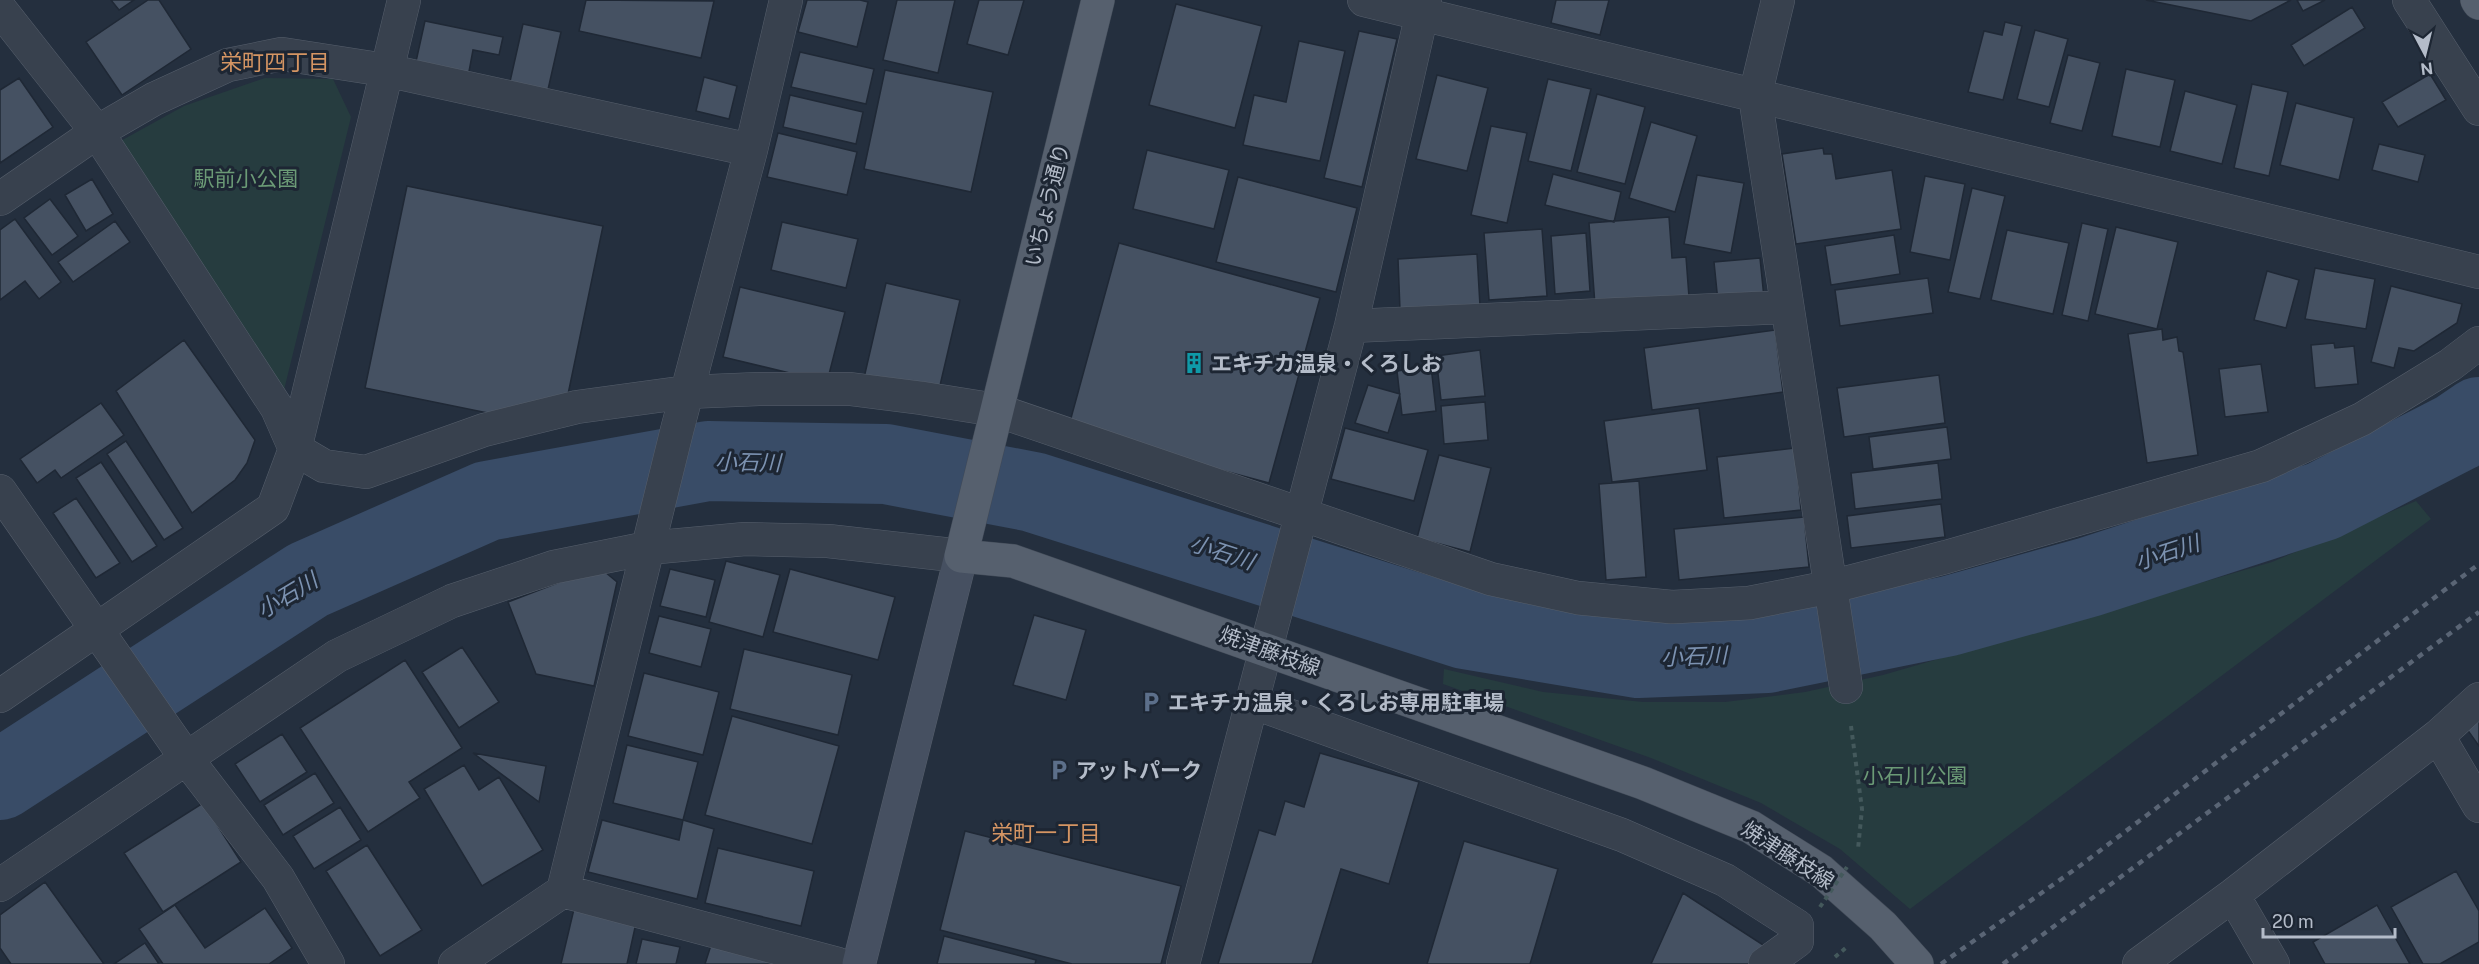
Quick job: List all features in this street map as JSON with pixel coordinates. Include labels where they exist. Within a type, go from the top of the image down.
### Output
[{"type":"main road","name":"いちょう通り","points":[[996,410],[1098,0]]},
{"type":"main road","points":[[961,556],[996,410]]},
{"type":"main road","name":"焼津藤枝線","points":[[961,556],[1013,561],[1270,637],[1751,827],[1821,871],[1883,926],[1917,964]]},
{"type":"street","points":[[0,696],[273,508],[295,449],[385,70],[404,0]]},
{"type":"street","points":[[454,964],[564,891],[677,430],[751,150],[786,0]]},
{"type":"street","points":[[1364,0],[1424,7],[1755,96],[2479,272]]},
{"type":"street","points":[[1778,0],[1755,96],[1846,687]]},
{"type":"street","points":[[2409,0],[2479,109]]},
{"type":"street","points":[[1183,964],[1351,326],[1424,7]]},
{"type":"street","points":[[0,9],[97,132],[277,408],[295,449],[324,466],[366,472],[484,430],[577,407],[687,393],[759,389],[850,389],[996,410],[1301,519],[1491,579],[1578,598],[1672,607],[1749,603],[1832,596],[1946,557],[2261,466],[2362,419],[2450,365],[2479,343]]},
{"type":"street","points":[[0,199],[97,132],[154,99],[228,65],[282,54],[385,70],[751,150]]},
{"type":"street","points":[[1351,326],[1787,307]]},
{"type":"street","points":[[0,491],[164,728],[278,878],[328,964]]},
{"type":"street","points":[[0,885],[337,656],[452,601],[554,567],[648,548],[745,539],[828,541],[961,556],[859,964]]},
{"type":"street","points":[[2139,964],[2233,895],[2438,736],[2479,699]]},
{"type":"street","points":[[1252,702],[1622,835],[1725,880],[1797,926],[1797,941],[1765,964]]},
{"type":"street","points":[[2438,736],[2479,806]]},
{"type":"street","points":[[564,891],[838,964]]},
{"type":"street","points":[[2233,895],[2273,964]]},
{"type":"path","points":[[1820,907],[1859,847],[1862,809],[1846,687]]},
{"type":"path","points":[[1826,964],[1854,942]]},
{"type":"green space","name":"駅前小公園","points":[[265,78],[333,79],[351,117],[284,390],[117,143],[184,106]]},
{"type":"green space","name":"小石川公園","points":[[2416,501],[2431,519],[1910,909],[1840,849],[1761,803],[1651,758],[1443,684],[1444,669],[1543,692],[1643,702],[1725,702],[1805,692],[1883,675],[2272,562]]},
{"type":"building","points":[[111,0],[134,0],[119,10]]},
{"type":"building","points":[[148,0],[159,0],[191,49],[122,95],[86,42]]},
{"type":"building","points":[[586,0],[714,1],[701,58],[579,31]]},
{"type":"building","points":[[807,0],[868,2],[857,47],[798,32]]},
{"type":"building","points":[[897,0],[955,0],[938,73],[883,60]]},
{"type":"building","points":[[979,0],[1024,0],[1008,55],[967,44]]},
{"type":"building","points":[[1556,0],[1609,0],[1600,35],[1551,23]]},
{"type":"building","points":[[2146,0],[2291,0],[2251,21]]},
{"type":"building","points":[[2297,0],[2325,0],[2303,11]]},
{"type":"building","points":[[1176,4],[1262,26],[1235,128],[1149,105]]},
{"type":"building","points":[[2352,7],[2365,28],[2304,66],[2291,45]]},
{"type":"building","points":[[425,21],[503,37],[499,55],[473,50],[468,77],[415,66]]},
{"type":"building","points":[[2005,22],[2022,26],[2003,100],[1968,92],[1984,31],[2002,35]]},
{"type":"building","points":[[523,24],[561,32],[547,94],[509,86]]},
{"type":"building","points":[[2035,30],[2068,39],[2049,107],[2017,99]]},
{"type":"building","points":[[1359,31],[1397,39],[1362,187],[1324,178]]},
{"type":"building","points":[[1299,41],[1345,51],[1320,161],[1243,145],[1254,95],[1286,102]]},
{"type":"building","points":[[800,52],[874,69],[866,104],[791,87]]},
{"type":"building","points":[[2068,55],[2100,63],[2082,131],[2050,123]]},
{"type":"building","points":[[2126,69],[2175,80],[2160,147],[2112,136]]},
{"type":"building","points":[[885,70],[993,92],[971,192],[864,169]]},
{"type":"building","points":[[2430,74],[2446,100],[2398,127],[2382,102]]},
{"type":"building","points":[[1437,75],[1488,88],[1467,171],[1416,159]]},
{"type":"building","points":[[704,77],[737,86],[729,119],[696,111]]},
{"type":"building","points":[[19,78],[53,127],[0,163],[0,90]]},
{"type":"building","points":[[1548,79],[1591,89],[1571,171],[1528,161]]},
{"type":"building","points":[[2252,84],[2288,92],[2269,176],[2234,168]]},
{"type":"building","points":[[2185,91],[2237,105],[2222,164],[2170,151]]},
{"type":"building","points":[[1597,94],[1645,107],[1625,184],[1577,172]]},
{"type":"building","points":[[790,95],[863,112],[856,144],[783,127]]},
{"type":"building","points":[[2296,103],[2354,118],[2339,180],[2280,165]]},
{"type":"building","points":[[1651,122],[1697,136],[1675,212],[1629,198]]},
{"type":"building","points":[[1491,126],[1527,133],[1507,223],[1471,215]]},
{"type":"building","points":[[778,133],[857,152],[847,195],[767,177]]},
{"type":"building","points":[[2379,144],[2425,155],[2418,182],[2372,170]]},
{"type":"building","points":[[1823,148],[1824,154],[1832,154],[1836,179],[1892,170],[1901,229],[1796,244],[1782,154]]},
{"type":"building","points":[[1147,150],[1229,170],[1214,229],[1133,209]]},
{"type":"building","points":[[1553,174],[1621,192],[1614,222],[1545,205]]},
{"type":"building","points":[[1697,175],[1744,183],[1731,253],[1684,244]]},
{"type":"building","points":[[1925,176],[1965,184],[1950,260],[1910,252]]},
{"type":"building","points":[[1238,177],[1357,208],[1336,292],[1216,262]]},
{"type":"building","points":[[92,179],[113,214],[86,231],[65,195]]},
{"type":"building","points":[[407,186],[603,226],[561,428],[365,388]]},
{"type":"building","points":[[1972,188],[2005,196],[1980,299],[1948,292]]},
{"type":"building","points":[[50,199],[78,236],[52,255],[24,218]]},
{"type":"building","points":[[1669,217],[1672,258],[1686,257],[1689,297],[1595,305],[1589,223]]},
{"type":"building","points":[[15,219],[61,282],[39,299],[25,281],[0,300],[0,230]]},
{"type":"building","points":[[115,221],[130,242],[73,282],[58,262]]},
{"type":"building","points":[[782,222],[858,239],[846,288],[771,270]]},
{"type":"building","points":[[2082,223],[2108,229],[2088,321],[2062,315]]},
{"type":"building","points":[[2116,227],[2178,242],[2157,329],[2095,314]]},
{"type":"building","points":[[1542,229],[1547,296],[1489,300],[1484,233]]},
{"type":"building","points":[[2007,230],[2069,243],[2053,314],[1991,300]]},
{"type":"building","points":[[1586,233],[1590,291],[1555,294],[1551,236]]},
{"type":"building","points":[[1894,235],[1900,274],[1831,285],[1825,246]]},
{"type":"building","name":"エキチカ温泉・くろしお","points":[[1119,243],[1320,298],[1269,483],[1068,429]]},
{"type":"building","points":[[1477,254],[1480,306],[1400,310],[1398,259]]},
{"type":"building","points":[[1760,258],[1764,298],[1718,302],[1714,262]]},
{"type":"building","points":[[2315,268],[2375,279],[2366,329],[2305,319]]},
{"type":"building","points":[[2267,271],[2299,280],[2286,328],[2254,320]]},
{"type":"building","points":[[1928,278],[1933,313],[1840,326],[1835,290]]},
{"type":"building","points":[[886,283],[960,300],[934,411],[860,395]]},
{"type":"building","points":[[2391,286],[2462,304],[2457,323],[2414,351],[2399,348],[2394,368],[2371,362]]},
{"type":"building","points":[[740,287],[845,312],[827,382],[723,357]]},
{"type":"building","points":[[2162,329],[2163,340],[2177,337],[2179,351],[2183,352],[2198,455],[2147,463],[2128,334]]},
{"type":"building","points":[[1775,330],[1783,392],[1652,410],[1644,348]]},
{"type":"building","points":[[184,340],[255,440],[247,463],[235,480],[192,513],[116,391]]},
{"type":"building","points":[[2334,343],[2335,348],[2354,346],[2358,384],[2315,388],[2311,345]]},
{"type":"building","points":[[1480,350],[1485,396],[1441,400],[1436,356]]},
{"type":"building","points":[[2261,364],[2268,412],[2225,417],[2219,369]]},
{"type":"building","points":[[1431,366],[1436,411],[1402,415],[1397,371]]},
{"type":"building","points":[[1939,375],[1945,423],[1844,437],[1837,388]]},
{"type":"building","points":[[1368,385],[1400,394],[1388,433],[1355,423]]},
{"type":"building","points":[[1485,402],[1488,440],[1444,444],[1441,406]]},
{"type":"building","points":[[101,403],[124,435],[61,478],[55,470],[37,483],[20,459]]},
{"type":"building","points":[[1699,408],[1707,470],[1612,482],[1604,421]]},
{"type":"building","points":[[1947,427],[1951,459],[1873,469],[1869,437]]},
{"type":"building","points":[[1345,428],[1428,450],[1414,501],[1331,479]]},
{"type":"building","points":[[126,441],[183,528],[164,540],[107,454]]},
{"type":"building","points":[[1795,448],[1801,510],[1724,518],[1717,457]]},
{"type":"building","points":[[1439,455],[1491,468],[1470,552],[1417,538]]},
{"type":"building","points":[[101,462],[157,546],[132,562],[76,478]]},
{"type":"building","points":[[1938,463],[1942,499],[1855,509],[1851,473]]},
{"type":"building","points":[[1639,481],[1646,577],[1606,580],[1599,484]]},
{"type":"building","points":[[76,498],[120,563],[96,578],[53,513]]},
{"type":"building","points":[[1941,504],[1945,537],[1851,548],[1847,516]]},
{"type":"building","points":[[1804,517],[1809,567],[1679,580],[1674,529]]},
{"type":"building","points":[[726,561],[780,575],[763,637],[709,622]]},
{"type":"building","points":[[599,567],[617,582],[594,686],[536,674],[508,602]]},
{"type":"building","points":[[670,569],[715,580],[706,617],[660,606]]},
{"type":"building","points":[[790,569],[895,597],[878,660],[773,632]]},
{"type":"building","points":[[1034,615],[1086,630],[1066,700],[1013,685]]},
{"type":"building","points":[[659,616],[711,629],[701,667],[649,653]]},
{"type":"building","points":[[462,647],[499,702],[459,728],[422,672]]},
{"type":"building","points":[[744,649],[852,675],[838,735],[730,709]]},
{"type":"building","points":[[405,660],[462,748],[409,782],[420,798],[368,832],[300,728]]},
{"type":"building","points":[[644,673],[719,692],[703,755],[628,736]]},
{"type":"building","points":[[2479,714],[2479,746],[2464,725]]},
{"type":"building","points":[[732,716],[839,746],[812,844],[705,815]]},
{"type":"building","points":[[282,734],[307,772],[260,802],[235,764]]},
{"type":"building","points":[[627,745],[698,762],[683,820],[613,803]]},
{"type":"building","points":[[473,753],[546,766],[539,802]]},
{"type":"building","points":[[1320,753],[1419,782],[1389,884],[1341,869],[1312,964],[1218,964],[1259,830],[1275,835],[1285,801],[1304,807]]},
{"type":"building","points":[[464,765],[479,790],[499,777],[543,850],[482,886],[424,789]]},
{"type":"building","points":[[315,773],[334,803],[283,835],[264,805]]},
{"type":"building","points":[[203,803],[241,862],[163,912],[124,853]]},
{"type":"building","points":[[340,807],[361,840],[314,869],[293,836]]},
{"type":"building","points":[[602,820],[679,840],[683,820],[714,829],[697,899],[588,872]]},
{"type":"building","points":[[965,831],[1181,886],[1161,964],[1072,964],[940,930]]},
{"type":"building","points":[[1464,841],[1558,869],[1530,964],[1427,964]]},
{"type":"building","points":[[367,845],[422,930],[380,956],[326,871]]},
{"type":"building","points":[[718,848],[814,871],[801,926],[705,903]]},
{"type":"building","points":[[2456,871],[2479,911],[2479,942],[2440,964],[2423,964],[2391,907]]},
{"type":"building","points":[[45,882],[104,964],[11,964],[0,948],[0,915]]},
{"type":"building","points":[[1683,893],[1774,952],[1757,964],[1651,964]]},
{"type":"building","points":[[175,905],[205,948],[265,908],[292,948],[269,964],[163,964],[139,929]]},
{"type":"building","points":[[2377,905],[2410,964],[2325,964],[2313,942]]},
{"type":"building","points":[[574,909],[636,923],[627,964],[561,964]]},
{"type":"building","points":[[944,936],[1036,960],[1035,964],[937,964]]},
{"type":"building","points":[[642,939],[680,947],[676,964],[636,964]]},
{"type":"building","points":[[712,942],[788,964],[705,964]]},
{"type":"building","points":[[145,943],[159,964],[114,964]]},
{"type":"waterway","name":"小石川","points":[[0,780],[308,580],[487,501],[708,461],[886,464],[1033,492],[1465,629],[1638,658],[1767,653],[1949,616],[2089,577],[2323,501],[2457,432],[2479,417]]},
{"type":"railway","points":[[1941,964],[2081,865],[2479,564]]},
{"type":"railway","points":[[2003,964],[2479,612]]},
{"type":"place","name":"エキチカ温泉・くろしお","points":[[1194,363]]},
{"type":"place","name":"エキチカ温泉・くろしお専用駐車場","points":[[1151,702]]},
{"type":"place","name":"アットパーク","points":[[1059,770]]},
{"type":"district","name":"栄町四丁目","points":[[275,62]]},
{"type":"district","name":"栄町一丁目","points":[[1046,833]]}]
